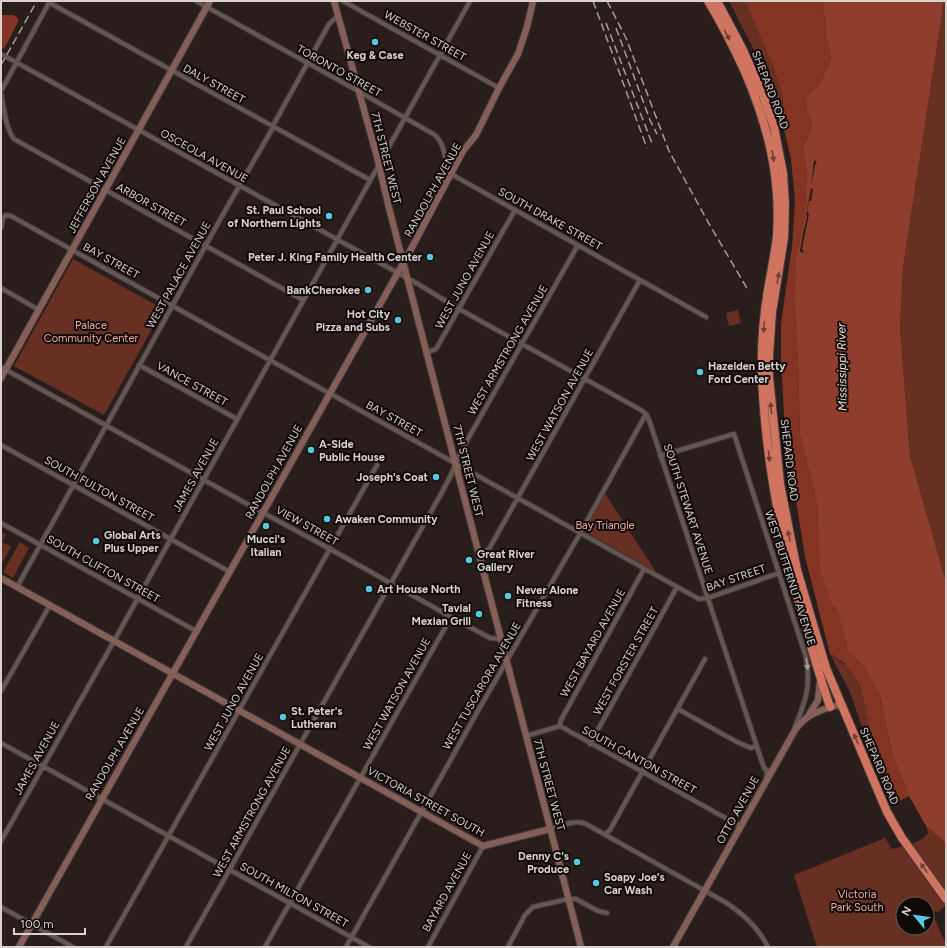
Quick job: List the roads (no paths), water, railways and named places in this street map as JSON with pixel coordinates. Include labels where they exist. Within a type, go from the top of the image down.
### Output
[{"type":"highway","name":"SHEPARD ROAD","points":[[708,1],[736,51],[755,96],[766,129],[773,158],[777,187],[778,221],[775,253],[765,311],[763,333],[763,398],[771,470],[780,527],[790,572],[830,708]]},
{"type":"highway","name":"SHEPARD ROAD","points":[[717,1],[737,37],[763,95],[774,127],[780,157],[784,188],[784,238],[772,312],[769,356],[770,398],[784,512],[797,570],[821,652],[841,704],[887,812],[902,838],[946,899]]},
{"type":"street","name":"TORONTO STREET","points":[[196,1],[438,138],[442,145],[446,163],[451,174]]},
{"type":"street","name":"JEFFERSON AVENUE","points":[[1,378],[3,368],[39,310],[210,1]]},
{"type":"street","name":"7TH STREET WEST","points":[[334,1],[379,166],[426,353],[581,947]]},
{"type":"street","name":"WEBSTER STREET","points":[[343,1],[499,88]]},
{"type":"street","name":"JAMES AVENUE","points":[[1,841],[204,480],[470,1]]},
{"type":"street","name":"RANDOLPH AVENUE","points":[[18,947],[230,572],[397,273],[463,151],[476,135],[520,47],[527,27],[533,1]]},
{"type":"street","points":[[1,92],[50,2]]},
{"type":"street","name":"DALY STREET","points":[[50,2],[370,180]]},
{"type":"street","name":"WEST PALACE AVENUE","points":[[17,587],[139,365],[273,127],[307,63],[329,24],[338,16]]},
{"type":"street","name":"OSCEOLA AVENUE","points":[[1,54],[408,279]]},
{"type":"street","name":"ARBOR STREET","points":[[1,92],[10,134],[14,139],[303,300]]},
{"type":"street","name":"SOUTH DRAKE STREET","points":[[451,174],[706,317]]},
{"type":"street","name":"WEST JUNO AVENUE","points":[[426,353],[436,349],[515,210]]},
{"type":"street","name":"BAY STREET","points":[[1,228],[2,218],[6,215],[11,216],[699,599],[708,598],[779,573]]},
{"type":"street","name":"WEST ARMSTRONG AVENUE","points":[[186,947],[441,494],[461,451],[578,245]]},
{"type":"street","points":[[408,279],[459,309],[585,378],[646,414]]},
{"type":"street","name":"WEST WATSON AVENUE","points":[[479,556],[489,549],[640,280]]},
{"type":"street","points":[[1,288],[39,310]]},
{"type":"street","name":"VANCE STREET","points":[[139,365],[237,419]]},
{"type":"street","name":"VIEW STREET","points":[[3,368],[451,617],[490,638],[500,639]]},
{"type":"street","name":"SOUTH STEWART AVENUE","points":[[646,414],[764,768],[767,770],[766,779]]},
{"type":"street","name":"WEST TUSCARORA AVENUE","points":[[346,947],[506,661],[581,532],[646,414]]},
{"type":"street","name":"WEST BUTTERNUT AVENUE","points":[[660,456],[734,434],[806,657],[809,682],[806,697],[795,730]]},
{"type":"street","name":"SOUTH FULTON STREET","points":[[1,445],[230,572]]},
{"type":"street","name":"WEST JUNO AVENUE","points":[[106,947],[376,465]]},
{"type":"street","name":"SOUTH CLIFTON STREET","points":[[1,523],[196,631]]},
{"type":"street","name":"WEST BAYARD AVENUE","points":[[560,726],[561,720],[644,569]]},
{"type":"street","name":"VICTORIA STREET SOUTH","points":[[1,578],[483,846],[573,823],[583,823],[725,902],[741,913],[757,929],[768,947]]},
{"type":"street","name":"WEST FORSTER STREET","points":[[590,744],[678,588]]},
{"type":"street","points":[[1,691],[50,605]]},
{"type":"street","name":"WEST WATSON AVENUE","points":[[265,947],[451,617]]},
{"type":"street","points":[[605,834],[610,830],[705,659]]},
{"type":"street","points":[[808,716],[817,704],[820,696],[820,677]]},
{"type":"street","name":"OTTO AVENUE","points":[[673,947],[766,779],[795,730],[802,720],[808,716],[841,704]]},
{"type":"street","points":[[678,709],[735,741],[751,748],[757,746]]},
{"type":"street","points":[[526,736],[560,726]]},
{"type":"street","name":"SOUTH CANTON STREET","points":[[560,726],[740,826]]},
{"type":"street","name":"SOUTH MILTON STREET","points":[[1,743],[369,947]]},
{"type":"street","name":"BAYARD AVENUE","points":[[428,947],[483,846]]},
{"type":"street","points":[[508,947],[530,909],[533,907],[568,899],[576,899],[598,911],[606,913]]},
{"type":"street","points":[[1,908],[73,947]]},
{"type":"water","name":"Mississippi River","points":[[823,1],[944,1],[903,267],[900,328],[910,456],[946,582],[946,843],[926,826],[909,796],[891,749],[880,696],[863,665],[848,652],[837,607],[832,605],[820,570],[817,502],[800,436],[798,362],[794,299],[796,257],[804,222],[807,173],[803,149],[812,125],[807,111],[807,99],[811,91],[818,86],[831,60],[826,37]]},
{"type":"railway","points":[[1,65],[37,1]]},
{"type":"railway","points":[[593,1],[647,148]]},
{"type":"railway","points":[[607,1],[626,38],[669,151],[748,290]]},
{"type":"railway","points":[[606,23],[653,146]]},
{"type":"railway","points":[[616,28],[650,120],[657,134]]},
{"type":"place","name":"Keg & Case","points":[[375,42]]},
{"type":"place","name":"St. Paul School of Northern Lights","points":[[329,216]]},
{"type":"place","name":"Peter J. King Family Health Center","points":[[430,257]]},
{"type":"place","name":"BankCherokee","points":[[368,290]]},
{"type":"place","name":"Hot City Pizza and Subs","points":[[398,320]]},
{"type":"place","name":"Hazelden Betty Ford Center","points":[[700,372]]},
{"type":"place","name":"A-Side Public House","points":[[311,450]]},
{"type":"place","name":"Joseph's Coat","points":[[436,477]]},
{"type":"place","name":"Awaken Community","points":[[327,519]]},
{"type":"place","name":"Mucci's Italian","points":[[266,526]]},
{"type":"place","name":"Global Arts Plus Upper","points":[[96,541]]},
{"type":"place","name":"Great River Gallery","points":[[469,560]]},
{"type":"place","name":"Art House North","points":[[369,589]]},
{"type":"place","name":"Never Alone Fitness","points":[[508,596]]},
{"type":"place","name":"Tavial Mexian Grill","points":[[479,614]]},
{"type":"place","name":"St. Peter's Lutheran","points":[[283,717]]},
{"type":"place","name":"Denny C's Produce","points":[[577,862]]},
{"type":"place","name":"Soapy Joe's Car Wash","points":[[596,883]]},
{"type":"park label","name":"Palace Community Center","points":[[91,331]]},
{"type":"park label","name":"Bay Triangle","points":[[605,525]]},
{"type":"park label","name":"Victoria Park South","points":[[857,900]]}]
